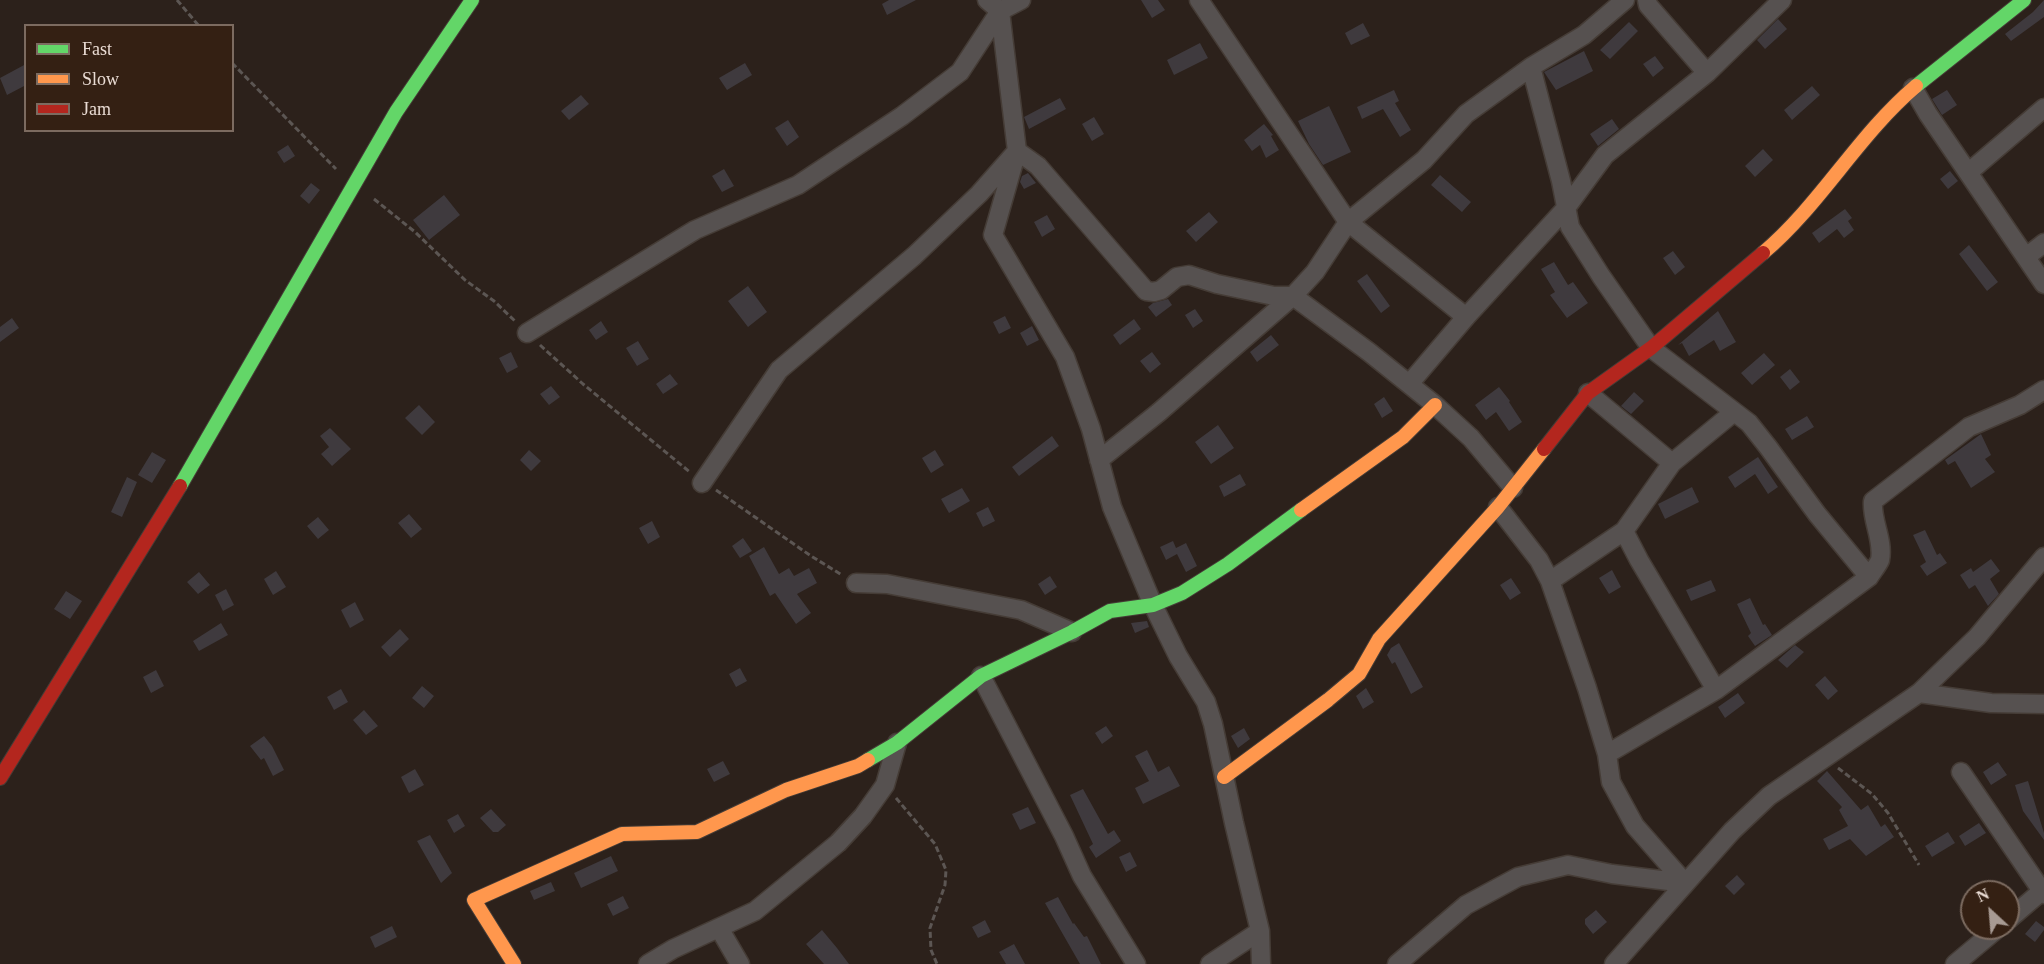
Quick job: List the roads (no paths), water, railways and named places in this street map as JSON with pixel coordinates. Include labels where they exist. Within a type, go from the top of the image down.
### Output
[{"type":"main road","points":[[0,778],[161,519],[390,122],[472,0]]},
{"type":"main road","points":[[1224,777],[1328,700],[1359,674],[1379,639],[1498,507],[1588,393],[1651,348],[1787,233],[1865,138],[1913,88],[2024,0]]},
{"type":"main road","points":[[514,964],[474,900],[622,834],[697,832],[786,790],[858,766],[897,743],[981,676],[1110,611],[1153,605],[1182,594],[1228,564],[1403,437],[1435,405]]},
{"type":"street","points":[[994,6],[1021,0]]},
{"type":"street","points":[[1199,0],[1348,222],[1466,317]]},
{"type":"street","points":[[1099,460],[1158,413],[1293,296],[1315,272],[1348,222],[1424,160],[1466,114],[1531,67],[1584,35],[1625,0]]},
{"type":"street","points":[[1647,0],[1648,5],[1707,73]]},
{"type":"street","points":[[1410,383],[1466,317],[1566,208],[1605,155],[1707,73],[1782,0]]},
{"type":"street","points":[[994,6],[1017,151],[993,235],[1065,357],[1091,429],[1112,507],[1153,605],[1178,656],[1206,702],[1260,932],[1262,964]]},
{"type":"street","points":[[527,333],[695,230],[798,184],[902,116],[960,72],[994,6]]},
{"type":"street","points":[[1531,67],[1561,181],[1570,227],[1651,348],[1755,431],[1817,514],[1869,577]]},
{"type":"street","points":[[1913,88],[1928,114],[2044,284]]},
{"type":"street","points":[[1969,172],[2044,108]]},
{"type":"street","points":[[1017,151],[1038,166],[1146,291],[1161,290],[1177,277],[1189,275],[1217,284],[1274,296],[1293,296],[1410,383],[1471,438],[1513,488]]},
{"type":"street","points":[[702,483],[779,370],[914,256],[979,194],[1017,151]]},
{"type":"street","points":[[2026,257],[2044,243]]},
{"type":"street","points":[[1606,754],[1716,690],[1869,577],[1880,561],[1879,542],[1872,510],[1873,501],[1969,427],[2020,405],[2044,390]]},
{"type":"street","points":[[1588,393],[1672,463]]},
{"type":"street","points":[[1550,580],[1624,531],[1672,463],[1734,412]]},
{"type":"street","points":[[1498,507],[1539,560],[1550,580],[1573,643],[1606,754],[1611,782],[1635,826],[1686,883]]},
{"type":"street","points":[[1624,531],[1716,690]]},
{"type":"street","points":[[1614,964],[1732,831],[1769,796],[1919,693],[1977,637],[2044,557]]},
{"type":"street","points":[[856,583],[887,584],[1021,610],[1072,632]]},
{"type":"street","points":[[981,676],[1064,836],[1082,876],[1136,964]]},
{"type":"street","points":[[1919,693],[1991,703],[2044,704]]},
{"type":"street","points":[[648,964],[674,949],[755,911],[838,843],[863,816],[885,785],[897,743]]},
{"type":"street","points":[[1960,772],[2043,891],[2020,910]]},
{"type":"street","points":[[1397,964],[1466,905],[1518,877],[1568,865],[1612,874],[1686,883]]},
{"type":"street","points":[[718,928],[740,964]]},
{"type":"street","points":[[1210,964],[1260,932]]},
{"type":"street","points":[[1955,964],[1984,940]]}]
